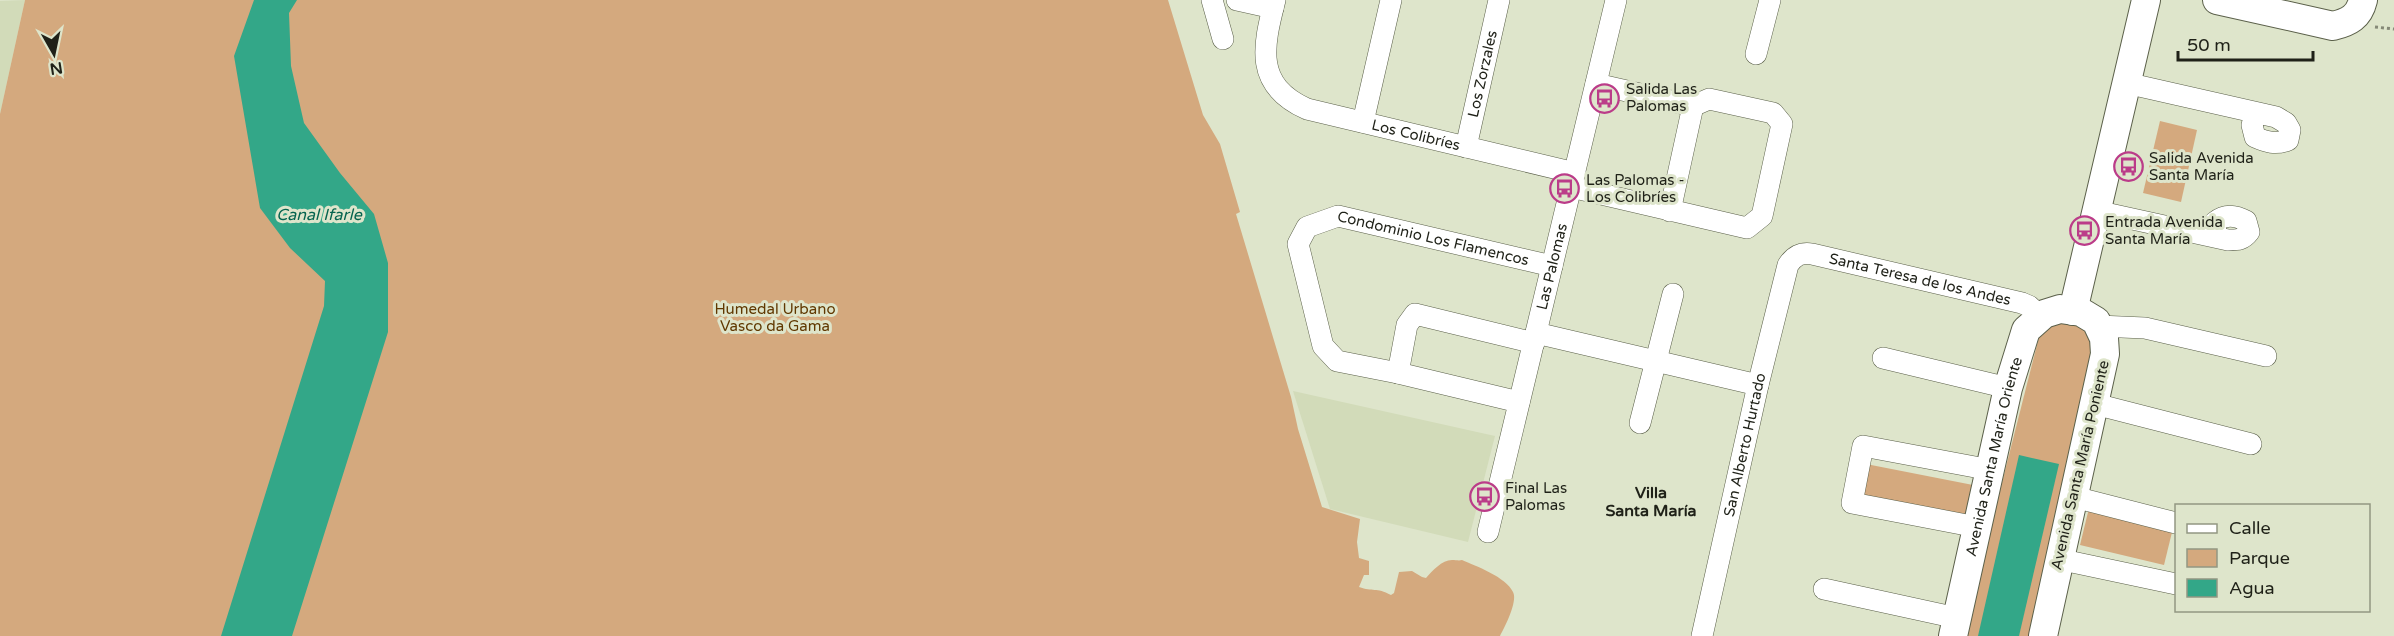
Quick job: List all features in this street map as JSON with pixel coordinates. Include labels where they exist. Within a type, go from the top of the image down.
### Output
[{"type":"street","points":[[1212,0],[1223,39]]},
{"type":"street","points":[[1237,0],[1274,4]]},
{"type":"street","points":[[1363,122],[1391,0]]},
{"type":"street","name":"Los Zorzales","points":[[1466,147],[1499,0]]},
{"type":"street","name":"Las Palomas","points":[[1488,532],[1616,0]]},
{"type":"street","points":[[1756,54],[1770,0]]},
{"type":"street","points":[[2073,311],[2146,0]]},
{"type":"street","points":[[2217,0],[2333,26],[2357,15],[2363,0]]},
{"type":"street","name":"Los Colibríes","points":[[1274,4],[1264,46],[1266,67],[1270,78],[1281,93],[1297,105],[1466,147],[1670,211],[1746,228],[1762,216],[1782,124],[1773,113],[1708,99],[1693,106]]},
{"type":"street","points":[[2126,83],[2256,114]]},
{"type":"street","points":[[1596,84],[1693,106],[1670,211]]},
{"type":"street","points":[[2096,211],[2216,236]]},
{"type":"street","name":"Condominio Los Flamencos","points":[[1519,402],[1337,361],[1323,346],[1298,244],[1307,227],[1338,216],[1552,266]]},
{"type":"street","name":"Santa Teresa de los Andes","points":[[1796,256],[1812,254],[2022,303],[2040,316]]},
{"type":"street","name":"San Alberto Hurtado","points":[[1702,636],[1758,385],[1788,265],[1796,256]]},
{"type":"street","points":[[1640,423],[1673,294]]},
{"type":"street","points":[[2040,316],[2060,309],[2073,311],[2088,315],[2098,326],[2145,328],[2266,356]]},
{"type":"street","points":[[1398,373],[1407,325],[1415,314],[1656,361],[1758,385]]},
{"type":"street","name":"Avenida Santa María Oriente","points":[[1955,627],[2008,388],[2026,330],[2040,316]]},
{"type":"street","name":"Avenida Santa María Poniente","points":[[2043,636],[2058,558],[2074,497],[2105,354],[2104,338],[2098,326]]},
{"type":"street","points":[[1882,358],[2008,388]]},
{"type":"street","points":[[2095,404],[2251,444]]},
{"type":"street","points":[[1977,527],[1852,503],[1863,446],[1991,470]]},
{"type":"street","points":[[2074,497],[2175,523]]},
{"type":"street","points":[[2058,558],[2175,584]]},
{"type":"street","points":[[1824,589],[1955,627]]},
{"type":"shaded area","points":[[25,0],[0,114],[0,1]]},
{"type":"shaded area","points":[[1293,391],[1495,436],[1468,542],[1330,509]]},
{"type":"green space","name":"Humedal Urbano Vasco da Gama","points":[[25,0],[1168,0],[1203,115],[1220,144],[1240,212],[1236,214],[1322,507],[1360,519],[1357,542],[1359,558],[1369,561],[1369,575],[1364,575],[1359,587],[1391,595],[1394,593],[1399,572],[1412,571],[1426,578],[1445,562],[1462,560],[1490,573],[1504,582],[1513,592],[1514,601],[1508,620],[1500,636],[0,636],[0,114]]},
{"type":"green space","points":[[2160,121],[2197,130],[2181,202],[2143,193]]},
{"type":"green space","points":[[2061,320],[2086,324],[2096,348],[2033,636],[1963,636],[2040,333]]},
{"type":"green space","points":[[1866,464],[1973,485],[1966,518],[1860,497]]},
{"type":"green space","points":[[2089,508],[2173,528],[2164,565],[2080,545]]},
{"type":"water","name":"Canal Ifarle","points":[[254,0],[297,0],[289,13],[291,66],[304,123],[340,173],[374,214],[388,263],[388,332],[292,636],[221,636],[324,306],[325,281],[290,248],[260,208],[234,56]]},
{"type":"water","points":[[2019,455],[2059,464],[2019,636],[1978,636]]},
{"type":"place","name":"Salida Las Palomas","points":[[1605,98]]},
{"type":"place","name":"Salida Avenida Santa María","points":[[2128,167]]},
{"type":"place","name":"Las Palomas - Los Colibríes","points":[[1565,189]]},
{"type":"place","name":"Entrada Avenida Santa María","points":[[2084,231]]},
{"type":"place","name":"Final Las Palomas","points":[[1484,497]]},
{"type":"district","name":"Villa Santa María","points":[[1651,502]]}]
